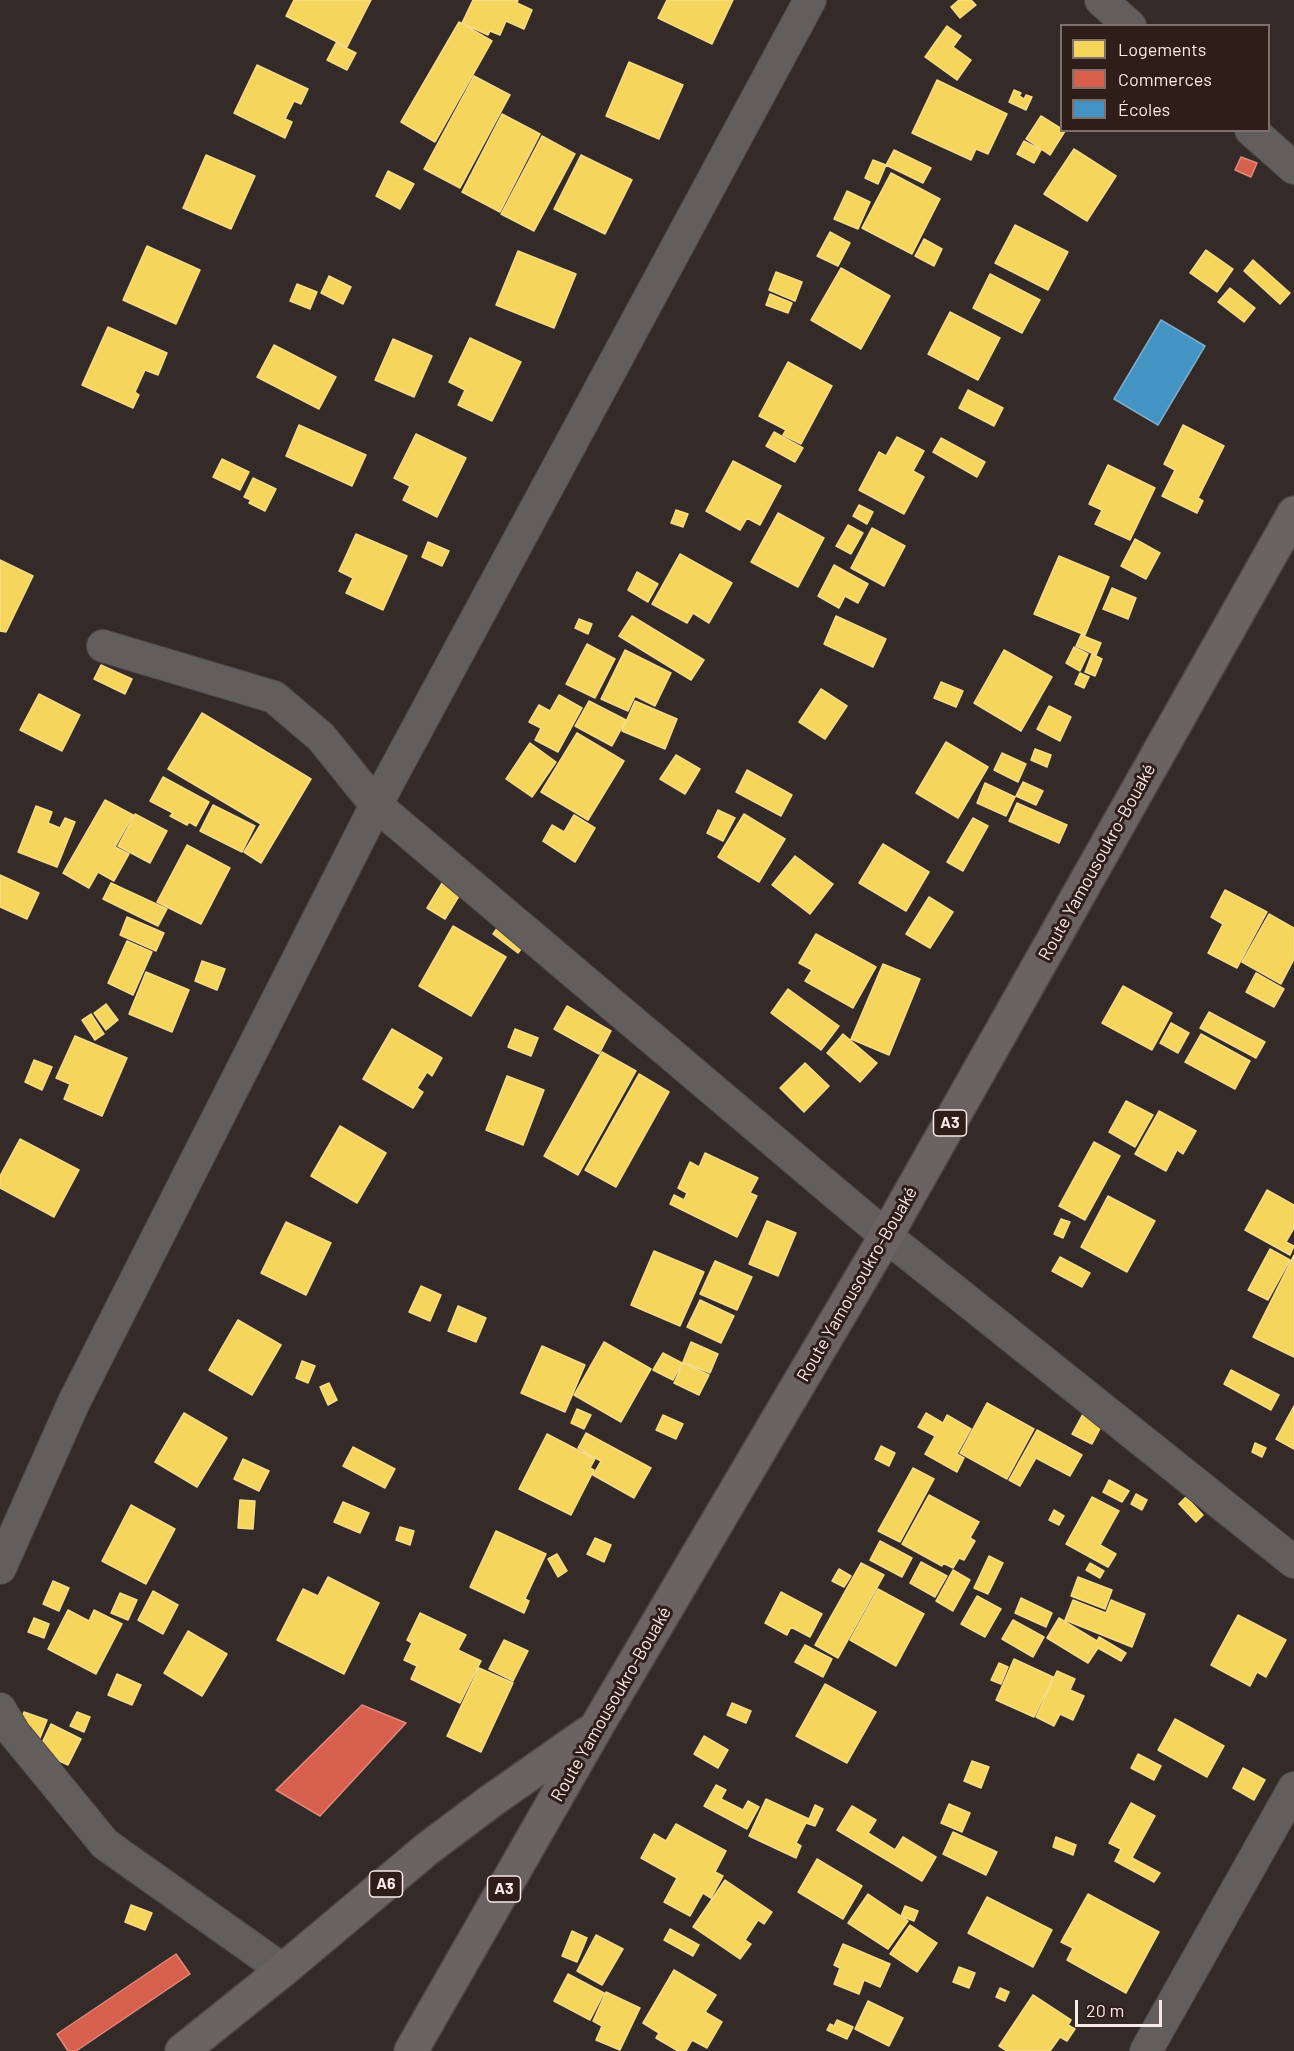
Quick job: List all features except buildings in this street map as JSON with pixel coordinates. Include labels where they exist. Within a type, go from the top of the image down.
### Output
[{"type":"highway","name":"Route Yamousoukro-Bouaké","points":[[411,2051],[597,1726],[886,1236],[1294,513]]},
{"type":"highway","name":"A6","points":[[182,2051],[428,1849],[597,1726]]},
{"type":"street","points":[[0,1568],[74,1402],[376,805],[810,0]]},
{"type":"street","points":[[1101,0],[1128,24]]},
{"type":"street","points":[[1253,132],[1294,168]]},
{"type":"street","points":[[103,646],[274,697],[321,737],[376,805],[886,1236],[1294,1562]]},
{"type":"street","points":[[0,1709],[14,1733],[105,1844],[283,1970]]},
{"type":"street","points":[[1146,2051],[1294,1788]]}]
